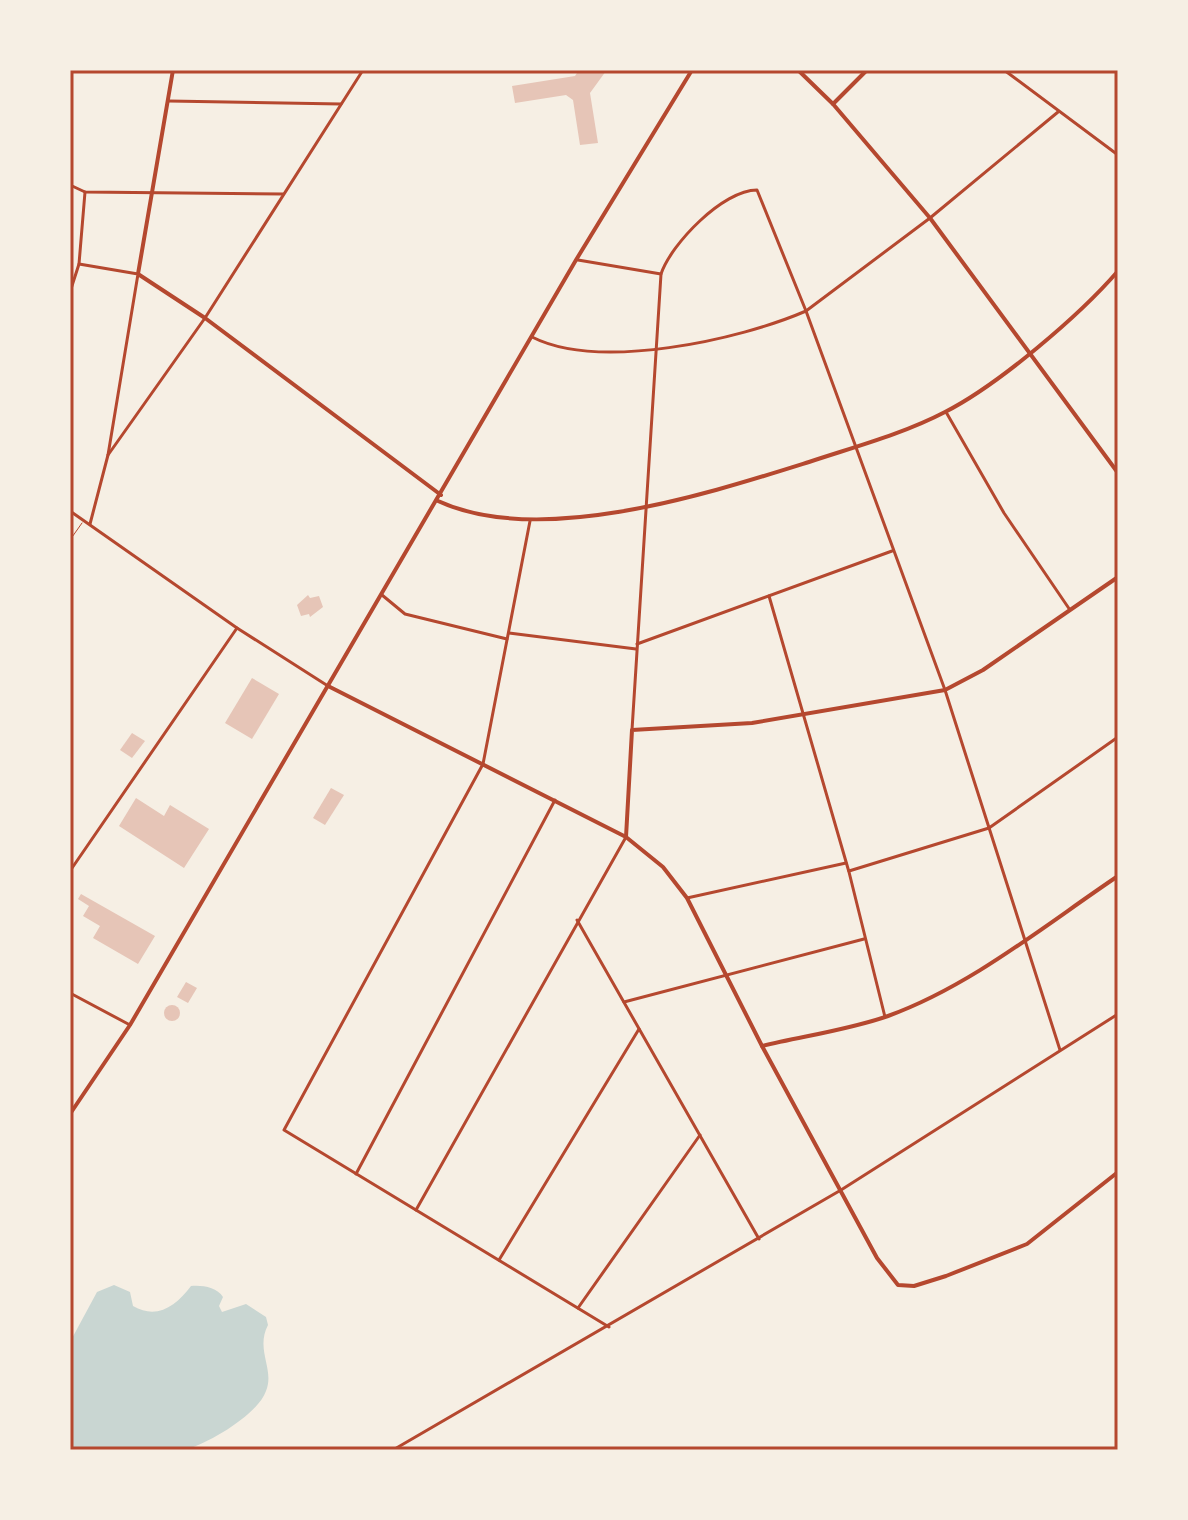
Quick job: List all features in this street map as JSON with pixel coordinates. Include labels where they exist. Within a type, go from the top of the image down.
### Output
[{"type":"street","points":[[90,524],[108,455],[173,70]]},
{"type":"street","points":[[108,455],[205,318],[363,70]]},
{"type":"street","points":[[70,1114],[130,1025],[576,260],[692,70]]},
{"type":"street","points":[[798,70],[833,104],[930,218],[1032,352],[1118,473]]},
{"type":"street","points":[[833,104],[867,70]]},
{"type":"street","points":[[1004,70],[1118,155]]},
{"type":"street","points":[[167,101],[341,104]]},
{"type":"street","points":[[532,337],[566,349],[657,350],[743,334],[806,311],[930,218],[1058,112]]},
{"type":"street","points":[[70,185],[85,192],[283,194]]},
{"type":"street","points":[[416,1210],[626,837],[661,274],[668,254],[695,226],[721,205],[747,190],[757,190],[806,311],[945,690],[1060,1050]]},
{"type":"street","points":[[70,292],[79,264],[85,192]]},
{"type":"street","points":[[576,260],[661,274]]},
{"type":"street","points":[[79,264],[138,274],[205,318],[441,495]]},
{"type":"street","points":[[438,501],[458,509],[530,520],[648,508],[855,447],[946,412],[1032,352],[1117,275]]},
{"type":"street","points":[[946,412],[1004,513],[1070,610]]},
{"type":"street","points":[[70,511],[237,628],[328,686],[626,837],[663,867],[687,898],[762,1046],[885,1272],[898,1285],[914,1286],[946,1276],[1027,1244],[1118,1172]]},
{"type":"street","points":[[530,520],[483,764],[284,1130],[609,1327]]},
{"type":"street","points":[[509,633],[636,647],[892,551]]},
{"type":"street","points":[[632,730],[752,723],[945,690],[983,670],[1118,577]]},
{"type":"street","points":[[382,595],[405,614],[507,639]]},
{"type":"street","points":[[769,596],[849,872],[885,1017]]},
{"type":"street","points":[[70,871],[237,628]]},
{"type":"street","points":[[849,872],[989,828],[1118,737]]},
{"type":"street","points":[[356,1174],[555,800]]},
{"type":"street","points":[[687,898],[846,863]]},
{"type":"street","points":[[762,1046],[885,1017],[937,993],[1118,876]]},
{"type":"street","points":[[577,920],[759,1239]]},
{"type":"street","points":[[624,1002],[865,939]]},
{"type":"street","points":[[70,993],[130,1025]]},
{"type":"street","points":[[393,1450],[841,1190],[1118,1014]]},
{"type":"street","points":[[499,1260],[639,1029]]},
{"type":"street","points":[[578,1308],[700,1135]]},
{"type":"lane","points":[[70,540],[84,520]]},
{"type":"shaded area","points":[[114,1285],[130,1292],[133,1306],[150,1312],[165,1309],[179,1300],[191,1286],[200,1286],[213,1289],[223,1297],[219,1306],[222,1312],[246,1304],[266,1317],[268,1325],[263,1343],[268,1383],[254,1409],[233,1426],[188,1449],[149,1452],[70,1450],[70,1342],[97,1292]]},
{"type":"building","points":[[579,70],[606,71],[590,93],[598,143],[580,145],[573,100],[566,95],[515,103],[512,86],[575,76]]},
{"type":"building","points":[[308,595],[310,598],[319,596],[323,607],[310,617],[309,614],[301,616],[297,605]]},
{"type":"building","points":[[252,678],[279,694],[252,739],[225,723]]},
{"type":"building","points":[[132,733],[145,741],[132,758],[120,750]]},
{"type":"building","points":[[331,788],[344,795],[325,825],[313,818]]},
{"type":"building","points":[[136,798],[164,816],[170,805],[209,829],[184,868],[119,826]]},
{"type":"building","points":[[81,894],[155,936],[138,964],[93,938],[100,926],[83,916],[89,906],[78,899]]},
{"type":"building","points":[[186,982],[197,988],[188,1003],[177,997]]},
{"type":"building","points":[[169,1005],[175,1005],[180,1013],[178,1019],[169,1021],[164,1016],[164,1010]]}]
